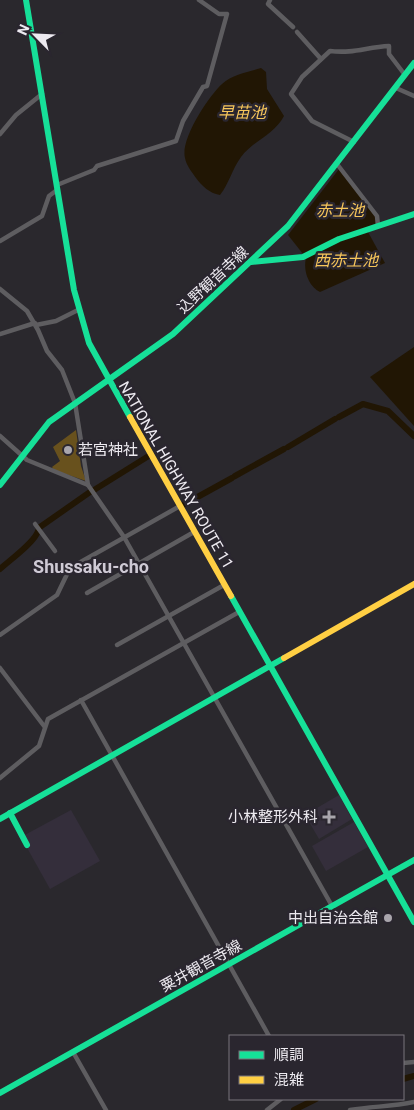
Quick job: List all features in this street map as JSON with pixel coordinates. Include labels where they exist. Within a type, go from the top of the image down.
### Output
[{"type":"main road","name":"NATIONAL HIGHWAY ROUTE 11","points":[[26,0],[78,310],[89,343],[269,667],[414,922]]},
{"type":"main road","name":"込野観音寺線","points":[[0,485],[49,422],[173,334],[292,221],[414,63]]},
{"type":"main road","points":[[251,262],[303,257],[339,239],[414,214]]},
{"type":"main road","points":[[0,819],[414,584]]},
{"type":"main road","points":[[10,813],[27,845]]},
{"type":"main road","name":"粟井観音寺線","points":[[0,1093],[414,860]]},
{"type":"street","points":[[0,241],[42,216],[49,196],[57,188],[94,170],[97,166],[176,141],[183,121],[203,87],[207,86],[227,14],[219,14],[200,0]]},
{"type":"street","points":[[269,2],[293,27]]},
{"type":"street","points":[[298,32],[321,59]]},
{"type":"street","points":[[354,142],[314,123],[291,94],[302,77],[330,51],[353,53],[388,46],[389,54],[405,75]]},
{"type":"street","points":[[396,88],[414,96]]},
{"type":"street","points":[[0,134],[16,115],[42,94]]},
{"type":"street","points":[[337,164],[377,216],[378,226]]},
{"type":"street","points":[[0,289],[27,311],[47,352],[62,370],[76,403],[88,485],[124,538],[332,906]]},
{"type":"street","points":[[0,334],[56,320],[78,310]]},
{"type":"street","points":[[0,436],[21,457],[88,485]]},
{"type":"street","points":[[0,636],[57,595],[70,568],[180,506]]},
{"type":"street","points":[[35,524],[55,551]]},
{"type":"street","points":[[87,593],[194,532]]},
{"type":"street","points":[[117,645],[224,585]]},
{"type":"street","points":[[0,778],[39,746],[44,726],[48,719],[239,612]]},
{"type":"street","points":[[0,668],[44,726]]},
{"type":"street","points":[[80,700],[268,1035]]},
{"type":"street","points":[[73,1052],[106,1110]]},
{"type":"street","points":[[267,1110],[280,1100]]},
{"type":"street","points":[[350,1110],[366,1107],[382,1108],[414,1102]]},
{"type":"shaded area","points":[[76,430],[81,466],[86,481],[54,470],[52,467],[60,461],[53,447]]},
{"type":"shaded area","name":"小林整形外科","points":[[339,795],[352,819],[319,839],[305,815]]},
{"type":"shaded area","points":[[71,810],[100,861],[50,889],[21,837]]},
{"type":"shaded area","points":[[354,822],[368,847],[326,871],[312,846]]},
{"type":"water","name":"早苗池","points":[[261,68],[266,72],[267,89],[284,116],[275,128],[246,151],[235,166],[223,191],[220,195],[216,194],[203,186],[188,166],[185,158],[187,140],[203,108],[222,84],[236,76]]},
{"type":"water","name":"赤土池","points":[[339,169],[376,216],[377,223],[303,254],[288,235]]},
{"type":"water","name":"西赤土池","points":[[368,232],[385,263],[320,292],[312,286],[305,268],[306,258],[342,240]]},
{"type":"water","points":[[414,347],[414,426],[370,377]]},
{"type":"waterway","points":[[339,417],[363,404],[388,411],[414,436]]},
{"type":"waterway","points":[[288,447],[335,419]]},
{"type":"waterway","points":[[235,476],[284,449]]},
{"type":"waterway","points":[[94,490],[147,457]]},
{"type":"waterway","points":[[183,505],[232,478]]},
{"type":"waterway","points":[[40,527],[90,492]]},
{"type":"waterway","points":[[0,569],[27,545],[38,531]]},
{"type":"waterway","points":[[404,1079],[414,1076]]},
{"type":"waterway","points":[[294,1110],[314,1100]]},
{"type":"traffic: fast","points":[[26,0],[74,290],[89,343],[130,417]]},
{"type":"traffic: fast","points":[[0,485],[49,422],[173,334],[288,226],[414,63]]},
{"type":"traffic: fast","points":[[251,262],[303,257],[339,239],[414,214]]},
{"type":"traffic: fast","points":[[231,596],[414,922]]},
{"type":"traffic: fast","points":[[0,819],[284,658]]},
{"type":"traffic: fast","points":[[10,813],[27,845]]},
{"type":"traffic: fast","points":[[0,1093],[414,860]]},
{"type":"traffic: slow","points":[[130,417],[231,596]]},
{"type":"traffic: slow","points":[[284,658],[414,584]]},
{"type":"place","name":"若宮神社","points":[[68,450]]},
{"type":"place","name":"小林整形外科","points":[[329,817]]},
{"type":"place","name":"中出自治会館","points":[[388,918]]},
{"type":"district","name":"Shussaku-cho","points":[[91,567]]}]
